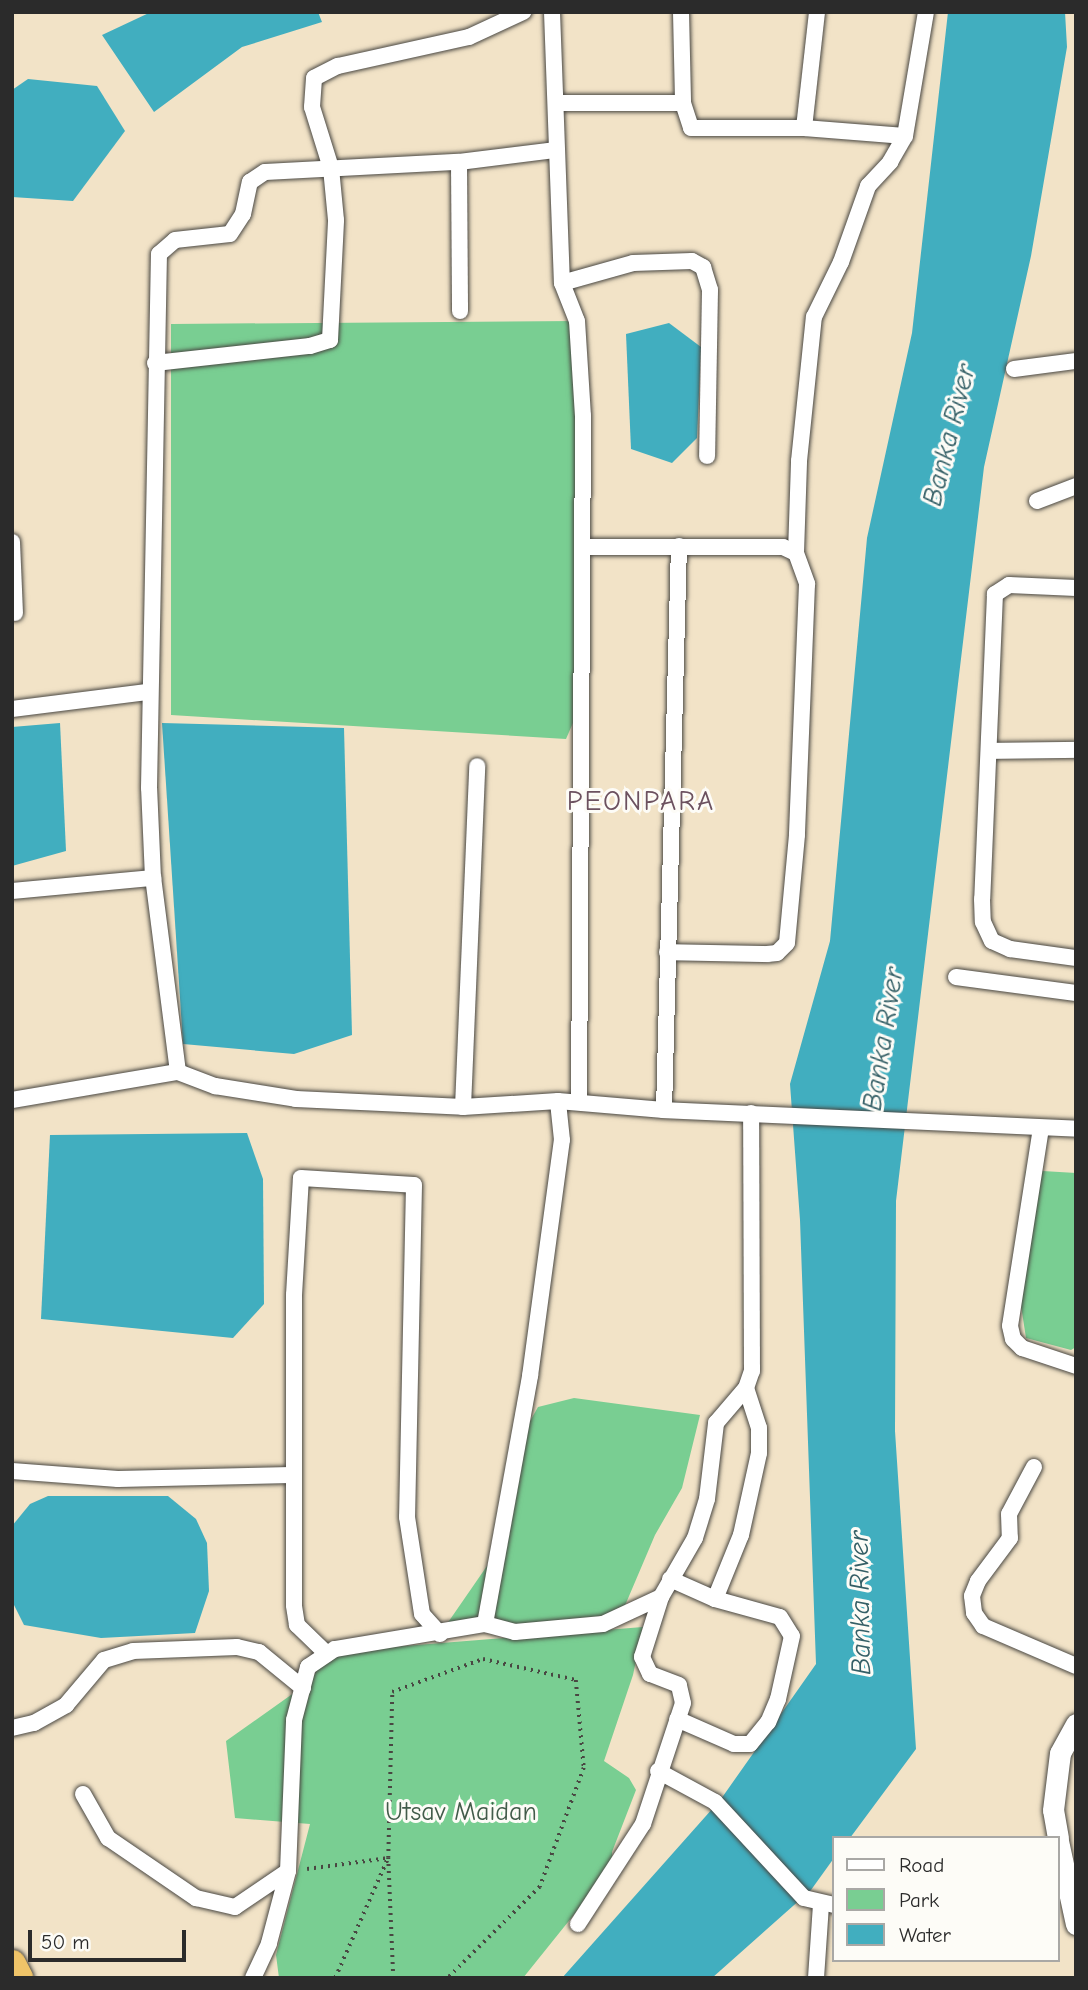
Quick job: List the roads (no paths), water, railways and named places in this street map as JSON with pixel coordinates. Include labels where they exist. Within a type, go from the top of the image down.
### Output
[{"type":"highway","points":[[12,1964],[19,1978]]},
{"type":"street","points":[[155,363],[310,346],[330,340],[337,220],[331,168],[312,107],[314,78],[338,66],[469,37],[523,12]]},
{"type":"street","points":[[552,12],[558,103],[556,150],[562,283],[577,321],[585,547],[579,1102]]},
{"type":"street","points":[[681,12],[684,103],[687,121],[699,130],[804,128],[905,136]]},
{"type":"street","points":[[804,128],[817,12]]},
{"type":"street","points":[[667,952],[767,954],[777,953],[787,943],[797,835],[807,584],[796,553],[799,461],[814,317],[841,262],[868,186],[890,162],[905,136],[926,12]]},
{"type":"street","points":[[558,103],[684,103]]},
{"type":"street","points":[[178,1072],[153,878],[147,692],[159,254],[165,245],[230,234],[243,214],[255,176],[331,168],[459,162],[556,150]]},
{"type":"street","points":[[459,162],[460,311]]},
{"type":"street","points":[[562,283],[633,263],[692,261],[703,267],[710,290],[707,456]]},
{"type":"street","points":[[1014,369],[1076,361]]},
{"type":"street","points":[[1037,500],[1076,486]]},
{"type":"street","points":[[12,542],[15,613]]},
{"type":"street","points":[[664,1110],[679,546]]},
{"type":"street","points":[[585,547],[783,547],[796,553]]},
{"type":"street","points":[[1076,588],[1009,585],[995,594],[983,922],[992,940],[1010,949],[1076,958]]},
{"type":"street","points":[[12,709],[147,692]]},
{"type":"street","points":[[990,751],[1076,750]]},
{"type":"street","points":[[463,1107],[477,766]]},
{"type":"street","points":[[12,891],[153,878]]},
{"type":"street","points":[[956,977],[1076,993]]},
{"type":"street","points":[[13,1100],[178,1072],[215,1086],[296,1099],[463,1107],[558,1101],[664,1110],[1076,1129]]},
{"type":"street","points":[[12,1091],[12,1110]]},
{"type":"street","points":[[485,1624],[536,1334],[562,1140],[558,1101]]},
{"type":"street","points":[[578,1924],[633,1844],[684,1693],[679,1685],[650,1674],[643,1667],[645,1648],[661,1597],[699,1525],[716,1423],[746,1388],[752,1360],[751,1113]]},
{"type":"street","points":[[1041,1128],[1010,1326],[1013,1339],[1022,1348],[1076,1366]]},
{"type":"street","points":[[327,1654],[297,1625],[291,1475],[301,1178],[414,1185],[407,1517],[422,1614],[440,1634]]},
{"type":"street","points":[[715,1599],[741,1535],[759,1452],[759,1428],[746,1388]]},
{"type":"street","points":[[1034,1467],[1009,1514],[1010,1538],[978,1581],[972,1595],[974,1613],[983,1626],[1076,1667]]},
{"type":"street","points":[[12,1471],[118,1479],[291,1475]]},
{"type":"street","points":[[670,1579],[715,1599],[780,1616],[789,1624],[792,1636],[778,1699],[756,1739],[742,1745],[677,1719]]},
{"type":"street","points":[[253,1978],[269,1943],[288,1871],[294,1813],[293,1733],[308,1667],[335,1649],[440,1634],[485,1624],[515,1632],[603,1624],[661,1597]]},
{"type":"street","points":[[12,1728],[34,1723],[66,1705],[104,1660],[133,1651],[237,1647],[259,1653],[303,1688]]},
{"type":"street","points":[[1057,1836],[1053,1810],[1060,1753],[1076,1724]]},
{"type":"street","points":[[658,1770],[715,1802],[804,1898],[827,1905],[817,1978]]},
{"type":"street","points":[[83,1794],[108,1838],[196,1898],[235,1907],[288,1871]]},
{"type":"street","points":[[1060,1846],[1076,1924]]},
{"type":"water","points":[[151,12],[318,12],[322,22],[242,47],[154,112],[102,35]]},
{"type":"water","name":"Banka River","points":[[948,12],[1065,12],[1067,47],[1031,256],[984,467],[896,1201],[895,1431],[916,1749],[851,1836],[832,1836],[832,1861],[811,1890],[712,1978],[562,1978],[721,1799],[816,1664],[800,1220],[790,1084],[830,941],[867,538],[912,333]]},
{"type":"water","points":[[28,79],[97,86],[125,131],[73,201],[12,197],[12,90]]},
{"type":"water","points":[[669,323],[701,347],[697,438],[672,463],[631,449],[626,334]]},
{"type":"water","points":[[60,723],[66,851],[12,866],[12,727]]},
{"type":"water","points":[[162,723],[344,728],[352,1035],[294,1054],[183,1044]]},
{"type":"water","points":[[247,1133],[263,1179],[264,1304],[233,1338],[41,1319],[50,1135]]},
{"type":"water","points":[[48,1496],[168,1496],[196,1519],[207,1543],[209,1591],[195,1633],[101,1638],[24,1625],[12,1601],[12,1526],[30,1504]]},
{"type":"district","name":"PEONPARA","points":[[641,801]]},
{"type":"park label","name":"Utsav Maidan","points":[[461,1813]]}]
